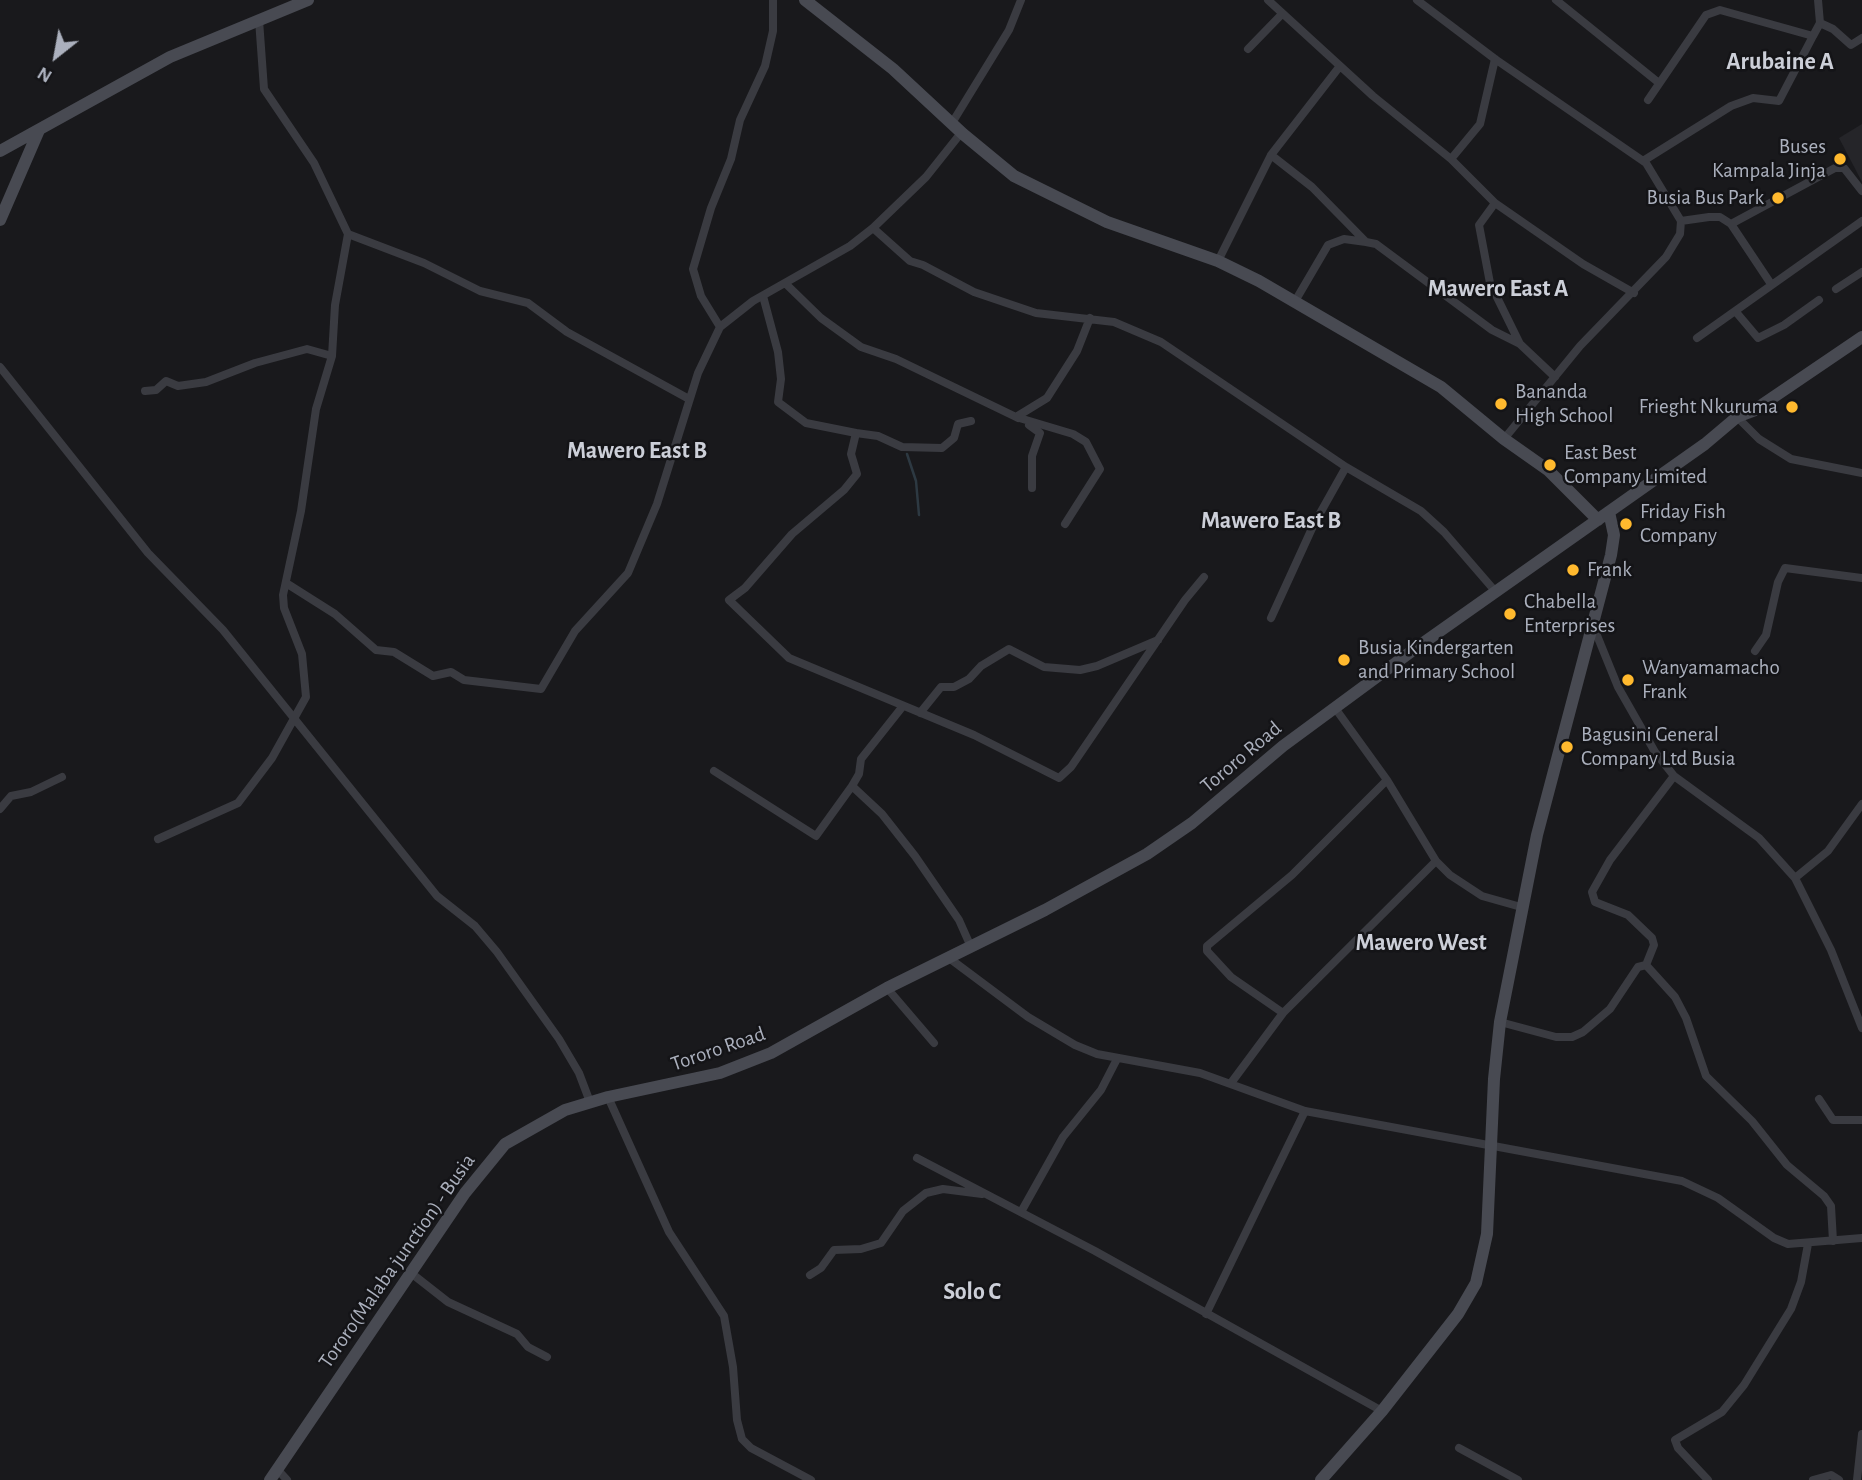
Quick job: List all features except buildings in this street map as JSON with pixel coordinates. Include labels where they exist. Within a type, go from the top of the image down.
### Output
[{"type":"main road","points":[[0,151],[170,57],[308,0]]},
{"type":"main road","points":[[805,0],[893,69],[1014,176],[1061,202],[1107,222],[1218,261],[1447,391],[1604,516],[1614,543],[1594,628],[1537,835],[1521,907],[1500,1022],[1494,1079],[1487,1234],[1476,1283],[1458,1314],[1382,1411],[1321,1480]]},
{"type":"main road","points":[[0,220],[39,130]]},
{"type":"main road","name":"Tororo Road","points":[[590,1102],[677,1084],[748,1063],[887,988],[1110,875],[1166,842],[1212,807],[1283,746],[1495,591],[1604,516],[1737,418],[1753,411],[1862,337]]},
{"type":"main road","name":"Tororo(Malaba junction) - Busia","points":[[273,1475],[487,1162],[505,1144],[546,1119],[590,1102]]},
{"type":"street","points":[[720,327],[701,296],[694,270],[711,208],[731,159],[740,120],[765,66],[773,31],[773,0]]},
{"type":"street","points":[[286,583],[297,587],[335,614],[376,650],[394,652],[433,676],[451,672],[464,680],[541,688],[575,631],[628,573],[657,504],[689,399],[707,351],[720,327],[763,296],[850,246],[873,228],[926,177],[957,128],[1009,30],[1021,0]]},
{"type":"street","points":[[1268,0],[1340,66],[1451,159],[1495,203],[1583,264],[1634,293]]},
{"type":"street","points":[[1556,0],[1659,83]]},
{"type":"street","points":[[1643,161],[1731,106],[1753,98],[1779,101],[1820,23],[1818,0]]},
{"type":"street","points":[[1422,2],[1495,59],[1643,161],[1681,221],[1680,234],[1675,243],[1634,293],[1613,310],[1504,439]]},
{"type":"street","points":[[1648,100],[1706,15],[1712,12],[1728,12],[1813,36]]},
{"type":"street","points":[[1248,49],[1282,13]]},
{"type":"street","points":[[158,839],[238,803],[263,772],[306,697],[306,680],[299,641],[283,603],[301,511],[316,409],[332,356],[335,304],[348,233],[314,163],[264,89],[259,20]]},
{"type":"street","points":[[1820,23],[1833,29],[1851,45],[1862,38]]},
{"type":"street","points":[[1451,159],[1480,124],[1495,59]]},
{"type":"street","points":[[1218,261],[1271,155],[1340,66]]},
{"type":"street","points":[[1271,155],[1312,187],[1366,242]]},
{"type":"street","points":[[1731,224],[1835,168],[1844,168],[1862,191]]},
{"type":"street","points":[[1495,203],[1480,220],[1483,254],[1490,283],[1520,344]]},
{"type":"street","points":[[1681,221],[1709,217],[1720,218],[1731,224],[1771,284]]},
{"type":"street","points":[[1697,338],[1862,221]]},
{"type":"street","points":[[873,228],[910,261],[974,292],[1036,313],[1114,322],[1161,342],[1346,467],[1430,518],[1495,591]]},
{"type":"street","points":[[348,233],[424,263],[480,291],[528,303],[567,332],[689,399]]},
{"type":"street","points":[[1294,303],[1328,245],[1344,239],[1376,244],[1492,330],[1520,344],[1555,377]]},
{"type":"street","points":[[1836,289],[1862,272]]},
{"type":"street","points":[[786,284],[821,318],[862,346],[896,359],[1016,417],[1040,433],[1032,456],[1031,488]]},
{"type":"street","points":[[763,296],[778,352],[781,379],[778,402],[806,423],[878,436],[902,447],[942,448],[954,439],[958,424],[971,421]]},
{"type":"street","points":[[1736,312],[1758,338],[1784,325],[1819,300]]},
{"type":"street","points":[[1016,417],[1047,398],[1077,351],[1090,318]]},
{"type":"street","points":[[145,391],[156,390],[166,382],[178,386],[206,382],[255,363],[307,349],[332,356]]},
{"type":"street","points":[[0,367],[148,554],[223,631],[437,896],[475,926],[497,952],[559,1039],[579,1073],[590,1102]]},
{"type":"street","points":[[1016,417],[1073,434],[1086,442],[1100,463],[1096,477],[1065,524]]},
{"type":"street","points":[[1737,418],[1759,439],[1791,459],[1862,472]]},
{"type":"street","points":[[856,433],[851,454],[857,474],[844,490],[792,534],[745,588],[729,600],[789,658],[974,735],[1059,778],[1071,767],[1204,577]]},
{"type":"street","points":[[1271,618],[1314,524],[1346,467]]},
{"type":"street","points":[[1755,651],[1766,635],[1778,582],[1785,568],[1862,578]]},
{"type":"street","points":[[1594,628],[1618,687],[1655,752],[1674,776],[1759,838],[1795,878],[1842,973],[1862,1028]]},
{"type":"street","points":[[920,713],[940,687],[954,687],[969,679],[981,666],[1003,651],[1018,652],[1044,667],[1080,670],[1097,666],[1158,640]]},
{"type":"street","points":[[714,771],[816,836],[852,786],[859,774],[862,759],[903,706]]},
{"type":"street","points":[[1335,708],[1387,780],[1436,861],[1450,876],[1482,896],[1521,907]]},
{"type":"street","points":[[0,809],[11,796],[31,792],[62,776]]},
{"type":"street","points":[[1646,965],[1654,946],[1652,938],[1635,920],[1595,902],[1592,892],[1610,860],[1674,776]]},
{"type":"street","points":[[1283,1013],[1231,977],[1207,951],[1207,946],[1292,875],[1329,835],[1387,780]]},
{"type":"street","points":[[852,786],[882,814],[915,856],[959,919],[971,947]]},
{"type":"street","points":[[1795,878],[1828,852],[1862,804]]},
{"type":"street","points":[[1231,1083],[1283,1013],[1436,861]]},
{"type":"street","points":[[949,958],[1028,1017],[1081,1048],[1117,1059],[1179,1068],[1231,1083],[1305,1111],[1682,1181],[1718,1198],[1782,1242],[1808,1244],[1862,1238]]},
{"type":"street","points":[[1500,1022],[1556,1037],[1572,1037],[1583,1032],[1610,1009],[1638,967],[1646,965]]},
{"type":"street","points":[[1646,965],[1675,997],[1686,1018],[1706,1076],[1752,1121],[1787,1165],[1831,1206],[1833,1241]]},
{"type":"street","points":[[887,988],[934,1042]]},
{"type":"street","points":[[1020,1212],[1063,1137],[1097,1096],[1117,1059]]},
{"type":"street","points":[[608,1097],[668,1232],[724,1316],[733,1367],[737,1420],[742,1439],[751,1448],[811,1480]]},
{"type":"street","points":[[1819,1099],[1833,1120],[1862,1120]]},
{"type":"street","points":[[1206,1314],[1305,1111]]},
{"type":"street","points":[[917,1158],[1382,1411]]},
{"type":"street","points":[[810,1275],[821,1268],[834,1250],[861,1249],[881,1243],[903,1211],[926,1194],[943,1189],[988,1195]]},
{"type":"street","points":[[1708,1480],[1676,1446],[1675,1440],[1721,1412],[1739,1392],[1791,1309],[1801,1282],[1808,1244]]},
{"type":"street","points":[[411,1273],[442,1298],[517,1334],[528,1347],[547,1357]]},
{"type":"street","points":[[1857,1480],[1862,1434]]},
{"type":"street","points":[[1459,1448],[1518,1480]]},
{"type":"street","points":[[273,1475],[287,1480]]},
{"type":"street","points":[[1813,1480],[1831,1475],[1839,1480]]},
{"type":"shaded area","points":[[1862,124],[1862,182],[1839,138]]},
{"type":"waterway","points":[[907,454],[916,481],[919,515]]},
{"type":"place","name":"Buses Kampala Jinja","points":[[1840,159]]},
{"type":"place","name":"Busia Bus Park","points":[[1778,198]]},
{"type":"place","name":"Bananda High School","points":[[1501,404]]},
{"type":"place","name":"Frieght Nkuruma","points":[[1792,407]]},
{"type":"place","name":"East Best Company Limited","points":[[1550,465]]},
{"type":"place","name":"Friday Fish Company","points":[[1626,524]]},
{"type":"place","name":"Frank","points":[[1573,570]]},
{"type":"place","name":"Chabella Enterprises","points":[[1510,614]]},
{"type":"place","name":"Busia Kindergarten and Primary School","points":[[1344,660]]},
{"type":"place","name":"Wanyamamacho Frank","points":[[1628,680]]},
{"type":"place","name":"Bagusini General Company Ltd Busia","points":[[1567,747]]},
{"type":"district","name":"Arubaine A","points":[[1780,62]]},
{"type":"district","name":"Mawero East A","points":[[1498,289]]},
{"type":"district","name":"Mawero East B","points":[[637,451]]},
{"type":"district","name":"Mawero East B","points":[[1271,521]]},
{"type":"district","name":"Mawero West","points":[[1421,943]]},
{"type":"district","name":"Solo C","points":[[972,1292]]}]
